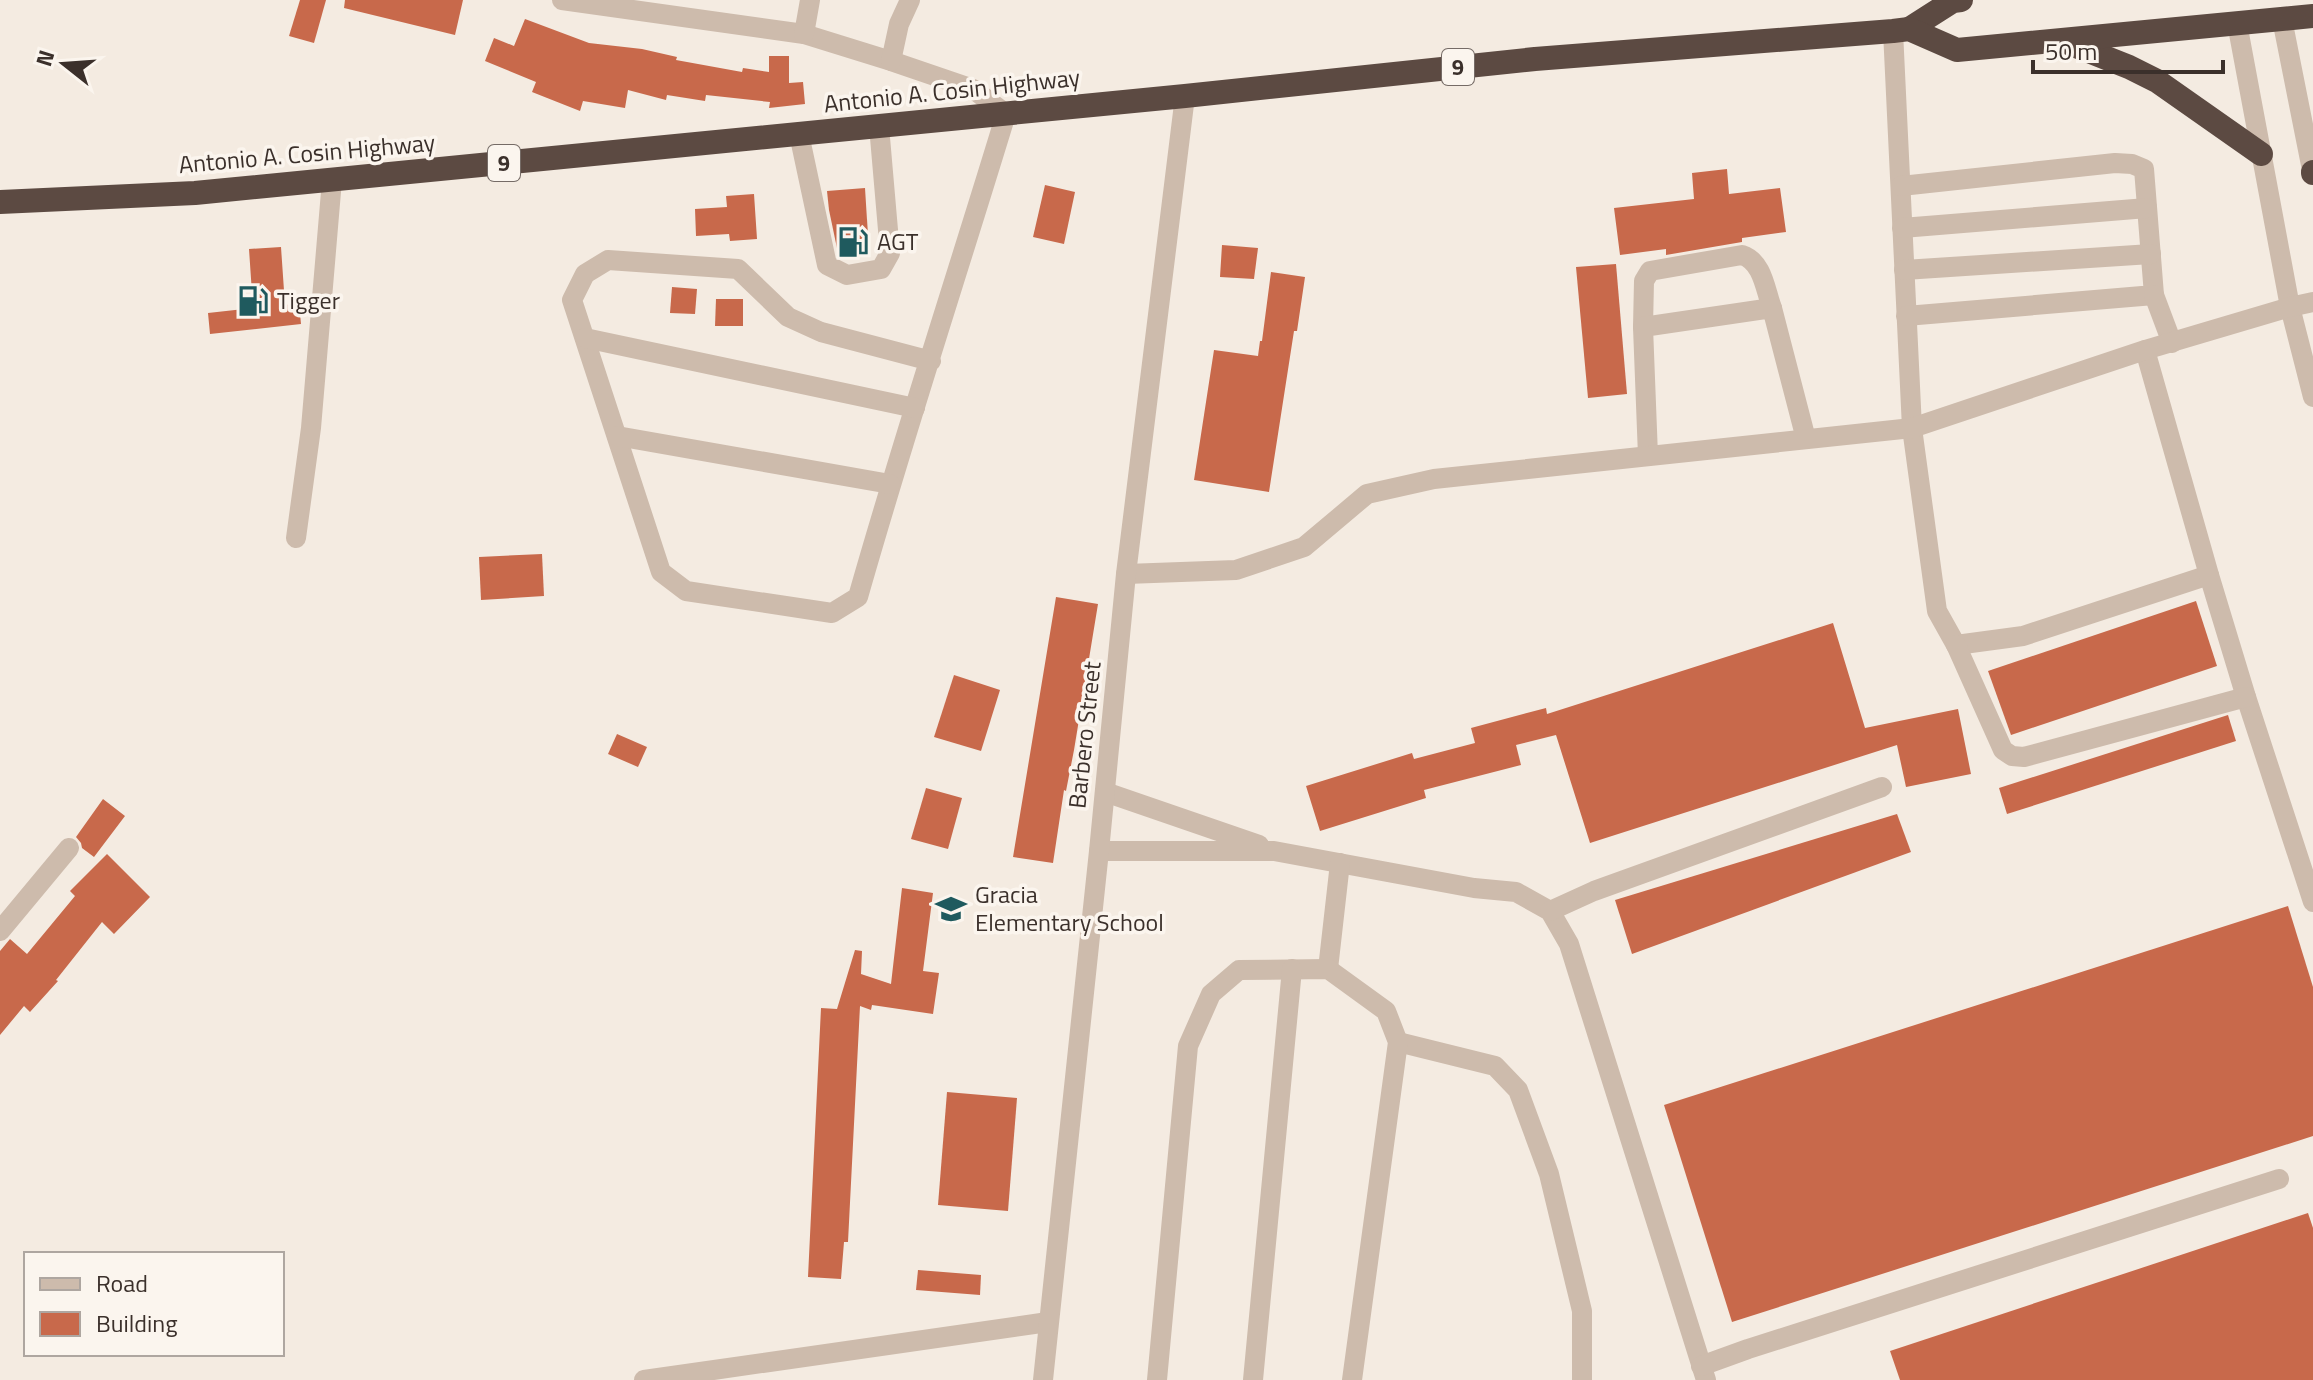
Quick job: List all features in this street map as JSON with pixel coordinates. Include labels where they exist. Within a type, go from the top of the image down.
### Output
[{"type":"highway","name":"Antonio A. Cosin Highway","points":[[1901,30],[1953,0],[1961,0]]},
{"type":"highway","name":"Antonio A. Cosin Highway","points":[[0,202],[195,193],[1535,59],[1901,30],[1957,50],[2060,40],[2235,12],[2280,10],[2313,16]]},
{"type":"highway","points":[[2060,40],[2157,81],[2261,154]]},
{"type":"street","points":[[562,0],[804,34],[973,89],[1006,114],[931,361],[890,484],[858,597],[832,613],[686,591],[661,572],[572,300],[585,274],[608,260],[738,269],[788,317],[821,332],[931,361]]},
{"type":"street","points":[[804,34],[810,0]]},
{"type":"street","points":[[891,61],[899,24],[910,0]]},
{"type":"street","points":[[2280,10],[2313,173]]},
{"type":"street","points":[[2235,12],[2290,307],[2313,397]]},
{"type":"street","points":[[1901,30],[1902,228],[1912,428],[1937,611],[1956,645],[2003,750],[2012,756],[2024,757],[2246,697]]},
{"type":"street","name":"Barbero Street","points":[[1043,1380],[1126,574],[1185,96]]},
{"type":"street","points":[[799,134],[827,265],[847,275],[881,269],[890,253],[879,126]]},
{"type":"street","points":[[1901,186],[2115,163],[2132,164],[2144,169],[2154,295],[2172,343]]},
{"type":"street","points":[[296,538],[311,428],[332,180]]},
{"type":"street","points":[[1902,228],[2147,208]]},
{"type":"street","points":[[1904,270],[2151,254]]},
{"type":"street","points":[[1648,456],[1644,281],[1650,271],[1742,255],[1752,258],[1757,265],[1772,308],[1806,439]]},
{"type":"street","points":[[1906,316],[2154,295]]},
{"type":"street","points":[[1126,574],[1236,570],[1304,547],[1367,494],[1420,482],[1912,428],[2145,350],[2313,302]]},
{"type":"street","points":[[1643,327],[1772,308]]},
{"type":"street","points":[[585,338],[915,408]]},
{"type":"street","points":[[2145,350],[2246,697],[2313,902]]},
{"type":"street","points":[[617,436],[890,484]]},
{"type":"street","points":[[1956,645],[2023,636],[2209,575]]},
{"type":"street","points":[[1550,911],[1594,891],[1882,787]]},
{"type":"street","points":[[1105,792],[1274,851],[1474,888],[1516,892],[1550,911],[1569,944],[1704,1373],[1763,1344],[2279,1179]]},
{"type":"street","points":[[0,931],[69,848]]},
{"type":"street","points":[[1099,851],[1274,851]]},
{"type":"street","points":[[1328,969],[1340,863]]},
{"type":"street","points":[[1253,1380],[1292,969]]},
{"type":"street","points":[[1157,1380],[1188,1046],[1211,994],[1239,970],[1292,969],[1328,969],[1386,1011],[1398,1042],[1352,1380]]},
{"type":"street","points":[[1398,1042],[1495,1066],[1518,1090],[1549,1174],[1582,1311],[1582,1380]]},
{"type":"street","points":[[644,1380],[1048,1322]]},
{"type":"building","points":[[300,0],[326,0],[314,43],[289,36]]},
{"type":"building","points":[[345,0],[463,0],[455,35],[344,8]]},
{"type":"building","points":[[525,19],[589,43],[642,49],[677,57],[676,60],[742,72],[743,68],[769,72],[769,56],[789,56],[789,83],[803,82],[805,104],[769,108],[770,102],[706,95],[705,101],[667,95],[666,100],[628,90],[625,108],[583,101],[580,111],[532,92],[536,82],[485,61],[494,38],[514,46]]},
{"type":"building","points":[[1727,169],[1729,194],[1780,188],[1786,232],[1666,255],[1666,249],[1620,255],[1614,208],[1694,199],[1692,173]]},
{"type":"building","points":[[1045,185],[1075,192],[1064,244],[1033,237]]},
{"type":"building","points":[[865,188],[869,251],[838,253],[827,191]]},
{"type":"building","points":[[754,194],[757,239],[730,241],[729,234],[696,236],[695,209],[727,207],[726,196]]},
{"type":"building","points":[[1222,245],[1258,248],[1254,279],[1220,277]]},
{"type":"building","points":[[281,247],[285,305],[299,303],[301,324],[210,334],[208,313],[253,308],[249,249]]},
{"type":"building","points":[[1616,264],[1627,394],[1588,398],[1576,267]]},
{"type":"building","points":[[1271,272],[1305,277],[1269,492],[1194,480],[1214,350],[1258,356]]},
{"type":"building","points":[[672,287],[697,289],[695,314],[670,313]]},
{"type":"building","points":[[716,299],[743,299],[743,326],[715,326]]},
{"type":"building","points":[[542,554],[544,596],[481,600],[479,557]]},
{"type":"building","points":[[1056,597],[1098,604],[1053,863],[1013,857]]},
{"type":"building","points":[[2196,601],[2217,666],[2011,735],[1988,671]]},
{"type":"building","points":[[1833,623],[1865,728],[1958,709],[1971,774],[1906,787],[1897,745],[1590,843],[1556,735],[1516,745],[1521,765],[1424,790],[1426,798],[1320,831],[1306,786],[1412,753],[1414,759],[1475,743],[1471,728],[1546,708],[1547,714]]},
{"type":"building","points":[[954,675],[1000,690],[981,751],[934,737]]},
{"type":"building","points":[[2228,715],[2236,741],[2007,814],[1999,788]]},
{"type":"building","points":[[617,734],[647,747],[638,767],[608,754]]},
{"type":"building","points":[[926,788],[962,798],[948,849],[911,839]]},
{"type":"building","points":[[103,799],[125,816],[94,857],[82,848],[76,837]]},
{"type":"building","points":[[1897,814],[1911,852],[1632,954],[1615,900]]},
{"type":"building","points":[[107,854],[150,897],[114,934],[102,922],[58,981],[30,1012],[24,1006],[0,1035],[0,951],[10,939],[27,954],[75,896],[70,891]]},
{"type":"building","points":[[902,888],[933,893],[923,971],[939,973],[933,1014],[872,1005],[871,1010],[860,1006],[848,1242],[844,1242],[841,1279],[808,1277],[821,1008],[837,1009],[855,950],[862,951],[861,974],[891,984]]},
{"type":"building","points":[[2288,906],[2313,987],[2313,1136],[1732,1322],[1664,1105]]},
{"type":"building","points":[[947,1092],[1017,1098],[1008,1211],[938,1205]]},
{"type":"building","points":[[2308,1213],[2313,1228],[2313,1380],[1900,1380],[1890,1351]]},
{"type":"building","points":[[918,1270],[981,1275],[980,1295],[916,1290]]},
{"type":"place","name":"AGT","points":[[853,242]]},
{"type":"place","name":"Tigger","points":[[253,301]]},
{"type":"place","name":"Gracia Elementary School","points":[[951,909]]}]
